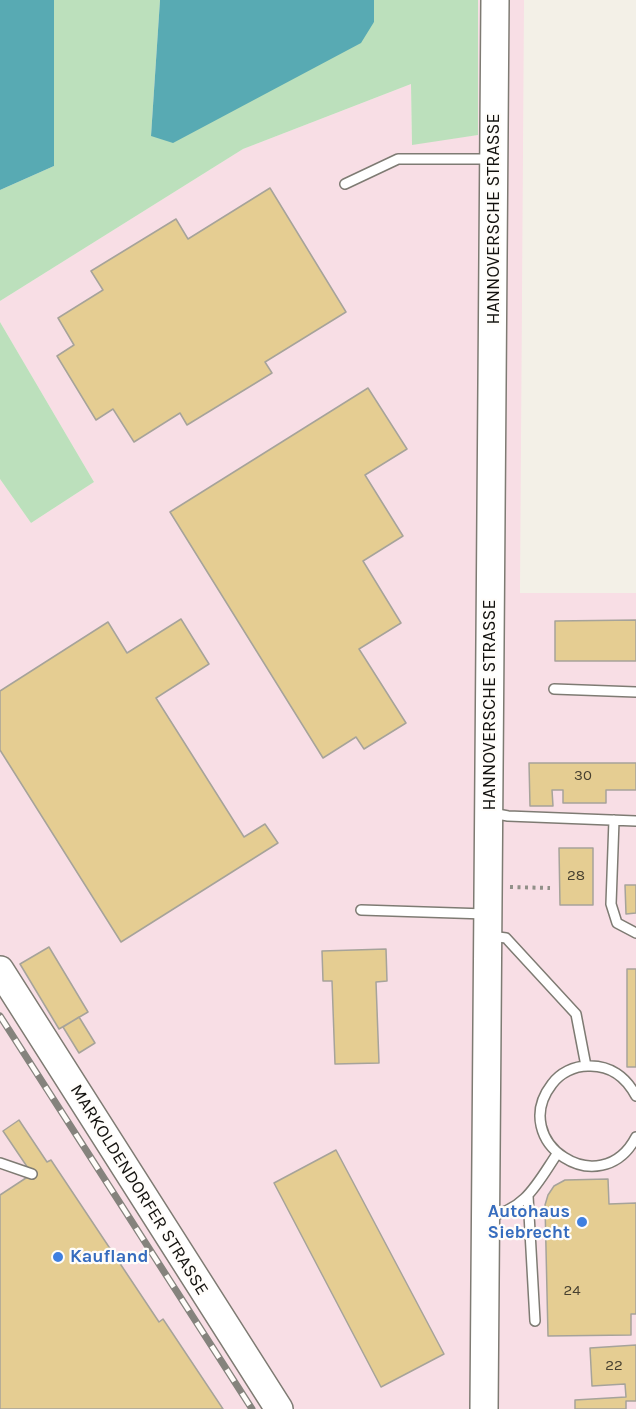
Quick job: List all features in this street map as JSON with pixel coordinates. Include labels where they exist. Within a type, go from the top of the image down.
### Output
[{"type":"main road","name":"HANNOVERSCHE STRASSE","points":[[484,1409],[495,0]]},
{"type":"main road","name":"MARKOLDENDORFER STRASSE","points":[[0,970],[279,1409]]},
{"type":"lane","points":[[345,184],[398,159],[495,159]]},
{"type":"lane","points":[[554,690],[636,692]]},
{"type":"lane","points":[[489,812],[508,816],[636,821]]},
{"type":"lane","points":[[614,820],[611,904],[616,923],[636,933]]},
{"type":"lane","points":[[361,909],[488,925],[506,938],[576,1014],[586,1066]]},
{"type":"lane","points":[[636,1096],[630,1085],[618,1074],[603,1067],[586,1066],[570,1070],[556,1079],[546,1092],[541,1108],[541,1125],[546,1141],[557,1154],[587,1167],[603,1165],[619,1158],[631,1147],[636,1137]]},
{"type":"lane","points":[[486,1216],[503,1214],[528,1196],[557,1154]]},
{"type":"lane","points":[[0,1163],[32,1173]]},
{"type":"lane","points":[[528,1196],[535,1321]]},
{"type":"path","points":[[506,887],[550,888]]},
{"type":"shaded area","points":[[478,0],[524,0],[520,593],[636,593],[636,1409],[0,1409],[0,479],[31,523],[94,482],[0,322],[0,301],[243,149],[411,84],[412,144],[478,135]]},
{"type":"green space","points":[[54,0],[160,0],[151,136],[374,22],[374,0],[478,0],[478,135],[412,145],[411,84],[243,149],[0,301],[0,190],[54,166]]},
{"type":"green space","points":[[0,322],[94,482],[31,523],[0,479]]},
{"type":"water","points":[[0,0],[54,0],[54,166],[0,190]]},
{"type":"water","points":[[160,0],[374,0],[374,22],[361,43],[173,143],[151,136]]},
{"type":"building","points":[[270,188],[346,312],[265,362],[272,373],[187,425],[180,413],[134,442],[113,409],[96,420],[57,356],[74,345],[58,318],[103,290],[91,271],[176,219],[188,239]]},
{"type":"building","points":[[368,388],[407,449],[365,475],[403,536],[363,561],[401,623],[359,649],[406,723],[364,749],[356,737],[323,758],[170,512]]},
{"type":"building","points":[[181,619],[209,664],[156,698],[244,837],[265,824],[278,843],[121,942],[0,750],[0,691],[108,622],[127,653]]},
{"type":"building","points":[[636,620],[636,661],[555,661],[555,621]]},
{"type":"building","points":[[529,763],[636,763],[636,790],[606,790],[606,803],[563,803],[563,790],[552,790],[553,806],[530,806]]},
{"type":"building","points":[[559,848],[593,848],[593,905],[560,905]]},
{"type":"building","points":[[625,885],[636,885],[636,913],[626,914]]},
{"type":"building","points":[[49,947],[88,1012],[59,1029],[20,964]]},
{"type":"building","points":[[386,949],[387,981],[376,982],[379,1063],[335,1064],[332,981],[323,981],[322,951]]},
{"type":"building","points":[[627,969],[636,969],[636,1067],[627,1067]]},
{"type":"building","points":[[79,1017],[95,1043],[79,1053],[63,1027]]},
{"type":"building","name":"Kaufland","points":[[19,1120],[47,1162],[51,1160],[159,1322],[163,1319],[223,1409],[0,1409],[0,1195],[32,1174],[3,1131]]},
{"type":"building","points":[[336,1150],[444,1354],[381,1387],[274,1183]]},
{"type":"building","points":[[608,1179],[609,1204],[636,1203],[636,1314],[631,1314],[631,1335],[548,1336],[545,1205],[548,1195],[554,1186],[565,1180]]},
{"type":"building","points":[[636,1345],[636,1401],[626,1401],[626,1409],[575,1409],[575,1400],[626,1397],[625,1384],[592,1386],[590,1348]]},
{"type":"railway","points":[[0,1016],[252,1409]]},
{"type":"place","name":"Autohaus Siebrecht","points":[[582,1222]]},
{"type":"place","name":"Kaufland","points":[[58,1257]]}]
